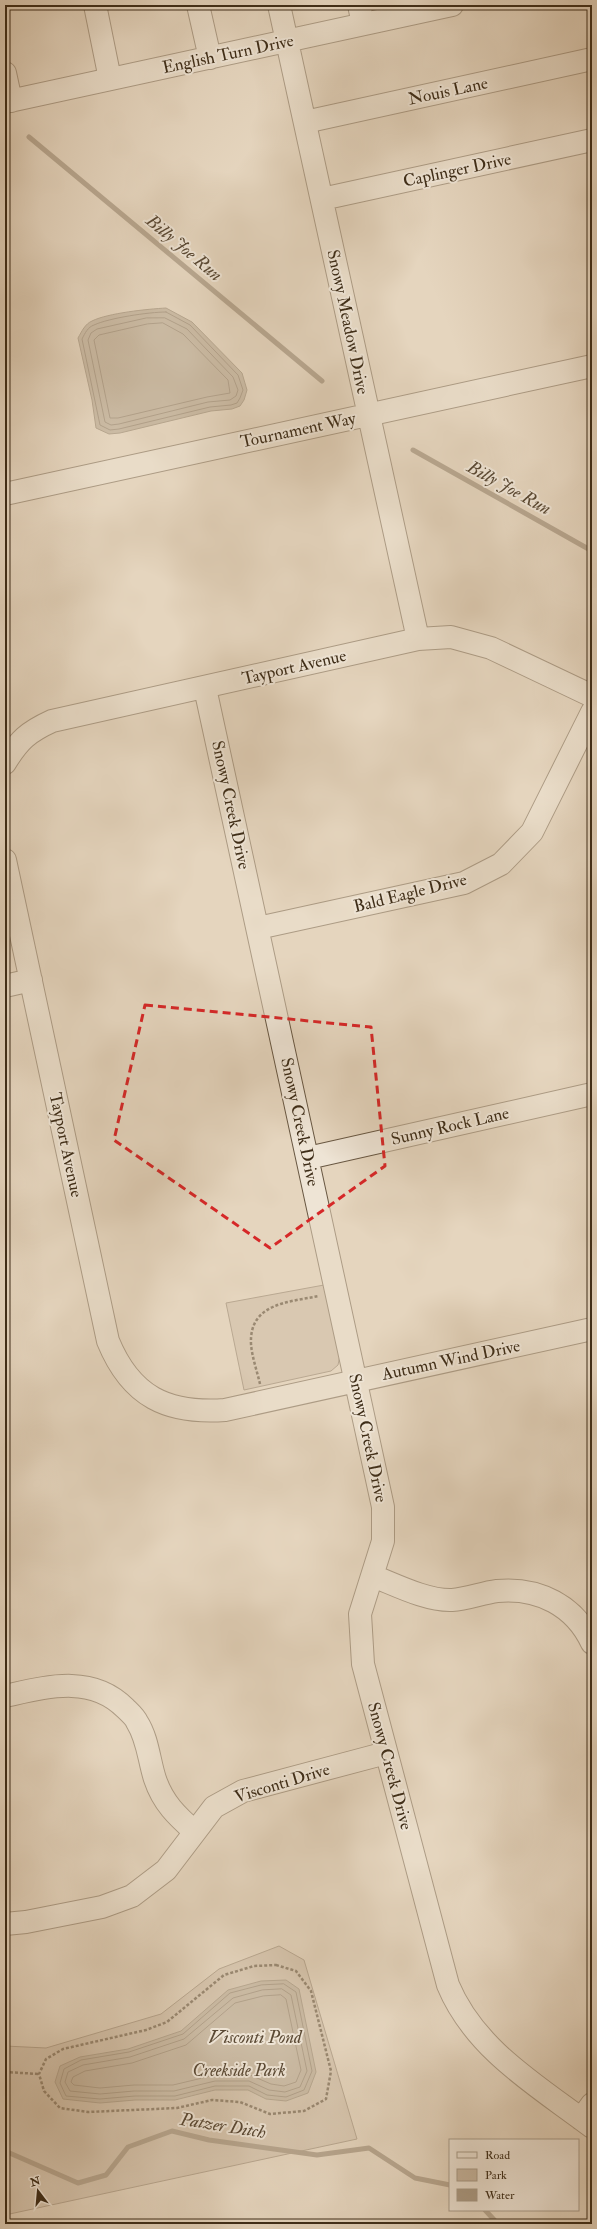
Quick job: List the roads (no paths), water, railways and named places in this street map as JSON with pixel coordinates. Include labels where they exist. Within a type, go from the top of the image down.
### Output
[{"type":"street","points":[[94,5],[110,79]]},
{"type":"street","points":[[198,5],[210,58]]},
{"type":"street","name":"Snowy Meadow Drive","points":[[279,5],[418,639]]},
{"type":"street","name":"English Turn Drive","points":[[8,102],[287,41],[361,15],[445,6]]},
{"type":"street","name":"Nouis Lane","points":[[305,122],[592,59]]},
{"type":"street","points":[[5,74],[8,102]]},
{"type":"street","name":"Caplinger Drive","points":[[322,199],[592,140]]},
{"type":"street","name":"Tournament Way","points":[[5,494],[592,366]]},
{"type":"street","name":"Tayport Avenue","points":[[5,763],[16,745],[31,731],[52,721],[106,708],[205,688],[418,639],[451,637],[491,648],[592,696]]},
{"type":"street","name":"Snowy Creek Drive","points":[[205,688],[383,1508],[383,1541],[360,1614],[363,1664],[448,1985],[456,2003],[480,2037],[497,2055],[588,2117]]},
{"type":"street","name":"Bald Eagle Drive","points":[[258,928],[464,883],[501,864],[532,832],[592,712]]},
{"type":"street","name":"Tayport Avenue","points":[[5,860],[108,1341],[114,1356],[133,1384],[151,1397],[168,1405]]},
{"type":"street","points":[[5,986],[31,980]]},
{"type":"street","name":"Sunny Rock Lane","points":[[308,1158],[592,1094]]},
{"type":"street","name":"Autumn Wind Drive","points":[[168,1405],[182,1409],[205,1411],[225,1410],[592,1328]]},
{"type":"street","points":[[373,1576],[419,1594],[451,1600],[498,1591],[535,1593],[568,1609],[585,1629],[592,1643]]},
{"type":"street","points":[[5,1696],[55,1685],[89,1687],[117,1701],[137,1721],[148,1750],[156,1780],[172,1812],[195,1832]]},
{"type":"street","name":"Visconti Drive","points":[[5,1924],[26,1922],[102,1907],[132,1896],[166,1870],[214,1807],[243,1792],[386,1753]]},
{"type":"water","points":[[166,308],[192,322],[242,373],[247,390],[244,400],[240,406],[232,409],[211,411],[120,433],[109,434],[96,428],[92,400],[78,338],[87,324],[99,318],[128,312]]},
{"type":"water","name":"Visconti Pond","points":[[286,1980],[299,1989],[316,2072],[308,2093],[286,2101],[266,2099],[248,2090],[215,2090],[175,2100],[135,2100],[100,2103],[63,2099],[55,2082],[60,2066],[80,2057],[128,2049],[181,2031],[228,1990],[261,1981]]},
{"type":"waterway","name":"Billy Joe Run","points":[[29,137],[322,381]]},
{"type":"waterway","name":"Billy Joe Run","points":[[413,450],[592,551]]},
{"type":"waterway","name":"Patzer Ditch","points":[[5,2151],[78,2183],[106,2175],[128,2147],[172,2131],[209,2140],[317,2155],[369,2148],[415,2178],[449,2185]]},
{"type":"waterway","name":"Patzer Ditch","points":[[486,2211],[498,2224]]},
{"type":"park label","name":"Creekside Park","points":[[239,2070]]}]
